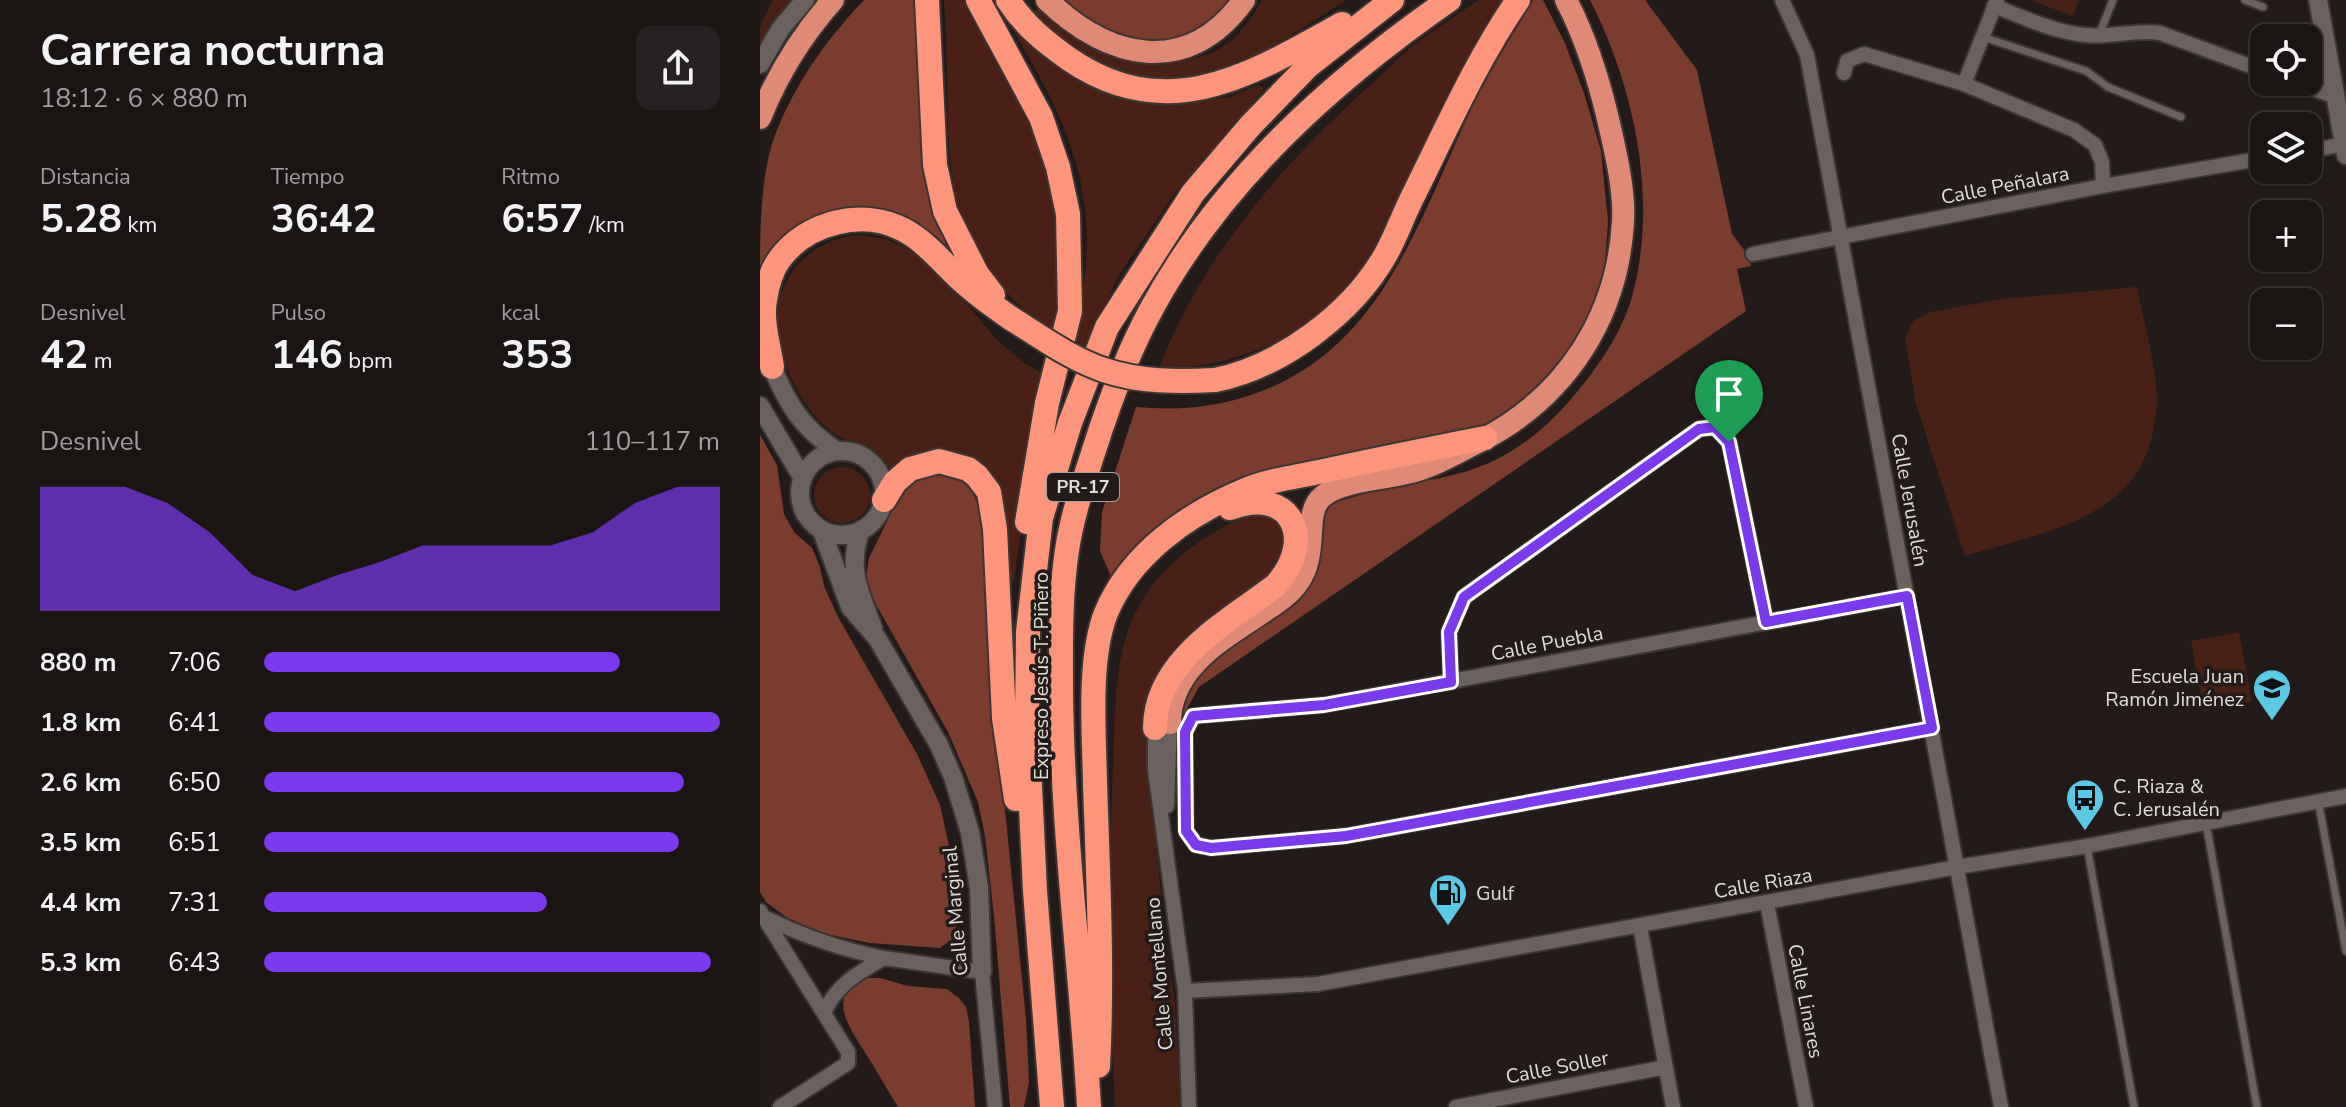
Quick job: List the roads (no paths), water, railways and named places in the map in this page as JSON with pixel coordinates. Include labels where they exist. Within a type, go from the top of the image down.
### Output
[{"type":"highway","points":[[760,118],[779,73],[833,0]]},
{"type":"highway","points":[[927,0],[935,165],[945,211],[977,274],[1012,319]]},
{"type":"highway","points":[[978,0],[1041,117],[1058,167],[1068,214],[1070,311],[1047,403],[1025,539],[1028,632]]},
{"type":"highway","points":[[1008,0],[1041,39],[1083,68],[1112,81],[1170,93],[1261,70],[1391,0]]},
{"type":"highway","points":[[1047,0],[1071,24],[1097,39],[1125,49],[1157,53],[1182,48],[1208,36],[1244,0]]},
{"type":"highway","name":"Expreso Jesús T. Piñero","points":[[1052,1107],[1029,790],[1028,632],[1041,518],[1070,423],[1107,327],[1193,193],[1250,126],[1308,66],[1391,0]]},
{"type":"highway","name":"Expreso Jesús T. Piñero","points":[[1089,1107],[1061,759],[1061,639],[1067,549],[1111,398],[1152,309],[1212,216],[1250,170],[1338,83],[1449,0]]},
{"type":"highway","points":[[772,367],[764,303],[778,261],[812,231],[839,221],[885,222],[901,228],[928,247],[959,278],[1012,319],[1075,357],[1105,371],[1173,382],[1215,380],[1266,364],[1314,333],[1347,305],[1386,255],[1477,72],[1518,0]]},
{"type":"highway","points":[[1162,725],[1175,695],[1198,660],[1286,596],[1303,577],[1312,545],[1313,511],[1324,494],[1354,484],[1414,472],[1485,438],[1538,403],[1582,354],[1608,300],[1619,258],[1624,218],[1614,145],[1601,90],[1584,35],[1566,0]]},
{"type":"highway","points":[[760,337],[772,367]]},
{"type":"highway","points":[[1096,1107],[1102,995],[1094,736],[1096,661],[1106,614],[1127,579],[1158,541],[1178,525],[1245,490],[1353,464],[1485,438]]},
{"type":"highway","points":[[884,500],[895,482],[910,469],[939,461],[968,469],[989,492],[995,529],[1004,718],[1019,818],[1035,891]]},
{"type":"highway","points":[[1094,736],[1112,633],[1136,581],[1163,549],[1202,521],[1244,503],[1258,501],[1276,506],[1296,529],[1298,541],[1288,572],[1276,585],[1189,652],[1170,676],[1162,725]]},
{"type":"street","points":[[760,64],[781,28],[805,0]]},
{"type":"street","name":"Calle Jerusalén","points":[[1782,0],[1807,55],[2001,1107]]},
{"type":"street","points":[[2318,0],[2345,148],[2322,150]]},
{"type":"street","points":[[1964,84],[1996,3],[2064,32],[2099,35],[2144,31],[2160,33],[2250,66]]},
{"type":"street","points":[[1844,73],[1847,61],[1864,54],[1964,84],[2074,130],[2095,145],[2102,162],[2103,186]]},
{"type":"street","points":[[2322,92],[2336,97]]},
{"type":"street","name":"Calle Peñalara","points":[[1753,254],[2250,160]]},
{"type":"street","points":[[772,367],[783,392],[804,425],[837,451]]},
{"type":"street","points":[[760,406],[802,477]]},
{"type":"street","points":[[1451,682],[1449,632],[1464,597],[1699,429],[1715,427],[1729,442],[1766,622]]},
{"type":"street","points":[[837,451],[856,453],[871,463],[881,478],[884,500],[876,519],[860,532],[839,536],[813,525],[803,511],[800,494],[807,467],[819,457],[837,451]]},
{"type":"street","name":"Calle Marginal","points":[[822,531],[850,607],[877,638]]},
{"type":"street","name":"Calle Marginal","points":[[860,532],[853,567],[858,589],[877,638],[939,745],[953,777],[970,832],[977,874],[982,972],[995,1107]]},
{"type":"street","name":"Calle Puebla","points":[[1907,596],[1324,705],[1193,716],[1185,732],[1186,831],[1196,845],[1211,848],[1346,836],[1932,728]]},
{"type":"street","name":"Calle Montellano","points":[[1162,725],[1155,770],[1185,991],[1189,1107]]},
{"type":"street","name":"Calle Riaza","points":[[1185,991],[1318,984],[2087,846],[2346,796]]},
{"type":"street","name":"Calle Linares","points":[[1767,903],[1806,1107]]},
{"type":"street","points":[[762,914],[859,953],[982,972]]},
{"type":"street","points":[[762,914],[848,1052],[848,1063],[780,1107]]},
{"type":"street","points":[[1640,926],[1673,1107]]},
{"type":"street","points":[[824,1013],[841,985],[884,958]]},
{"type":"street","name":"Calle Soller","points":[[1456,1107],[1666,1067]]},
{"type":"lane","points":[[2099,35],[2113,0]]},
{"type":"lane","points":[[2245,0],[2263,7]]},
{"type":"lane","points":[[1983,37],[2086,71],[2108,87],[2181,117]]},
{"type":"lane","points":[[2318,800],[2346,951]]},
{"type":"lane","points":[[2206,823],[2257,1107]]},
{"type":"lane","points":[[2087,846],[2134,1107]]},
{"type":"place","name":"Escuela Juan Ramón Jiménez","points":[[2272,722]]},
{"type":"place","name":"C. Riaza & C. Jerusalén","points":[[2085,832]]},
{"type":"place","name":"Gulf","points":[[1448,927]]}]
